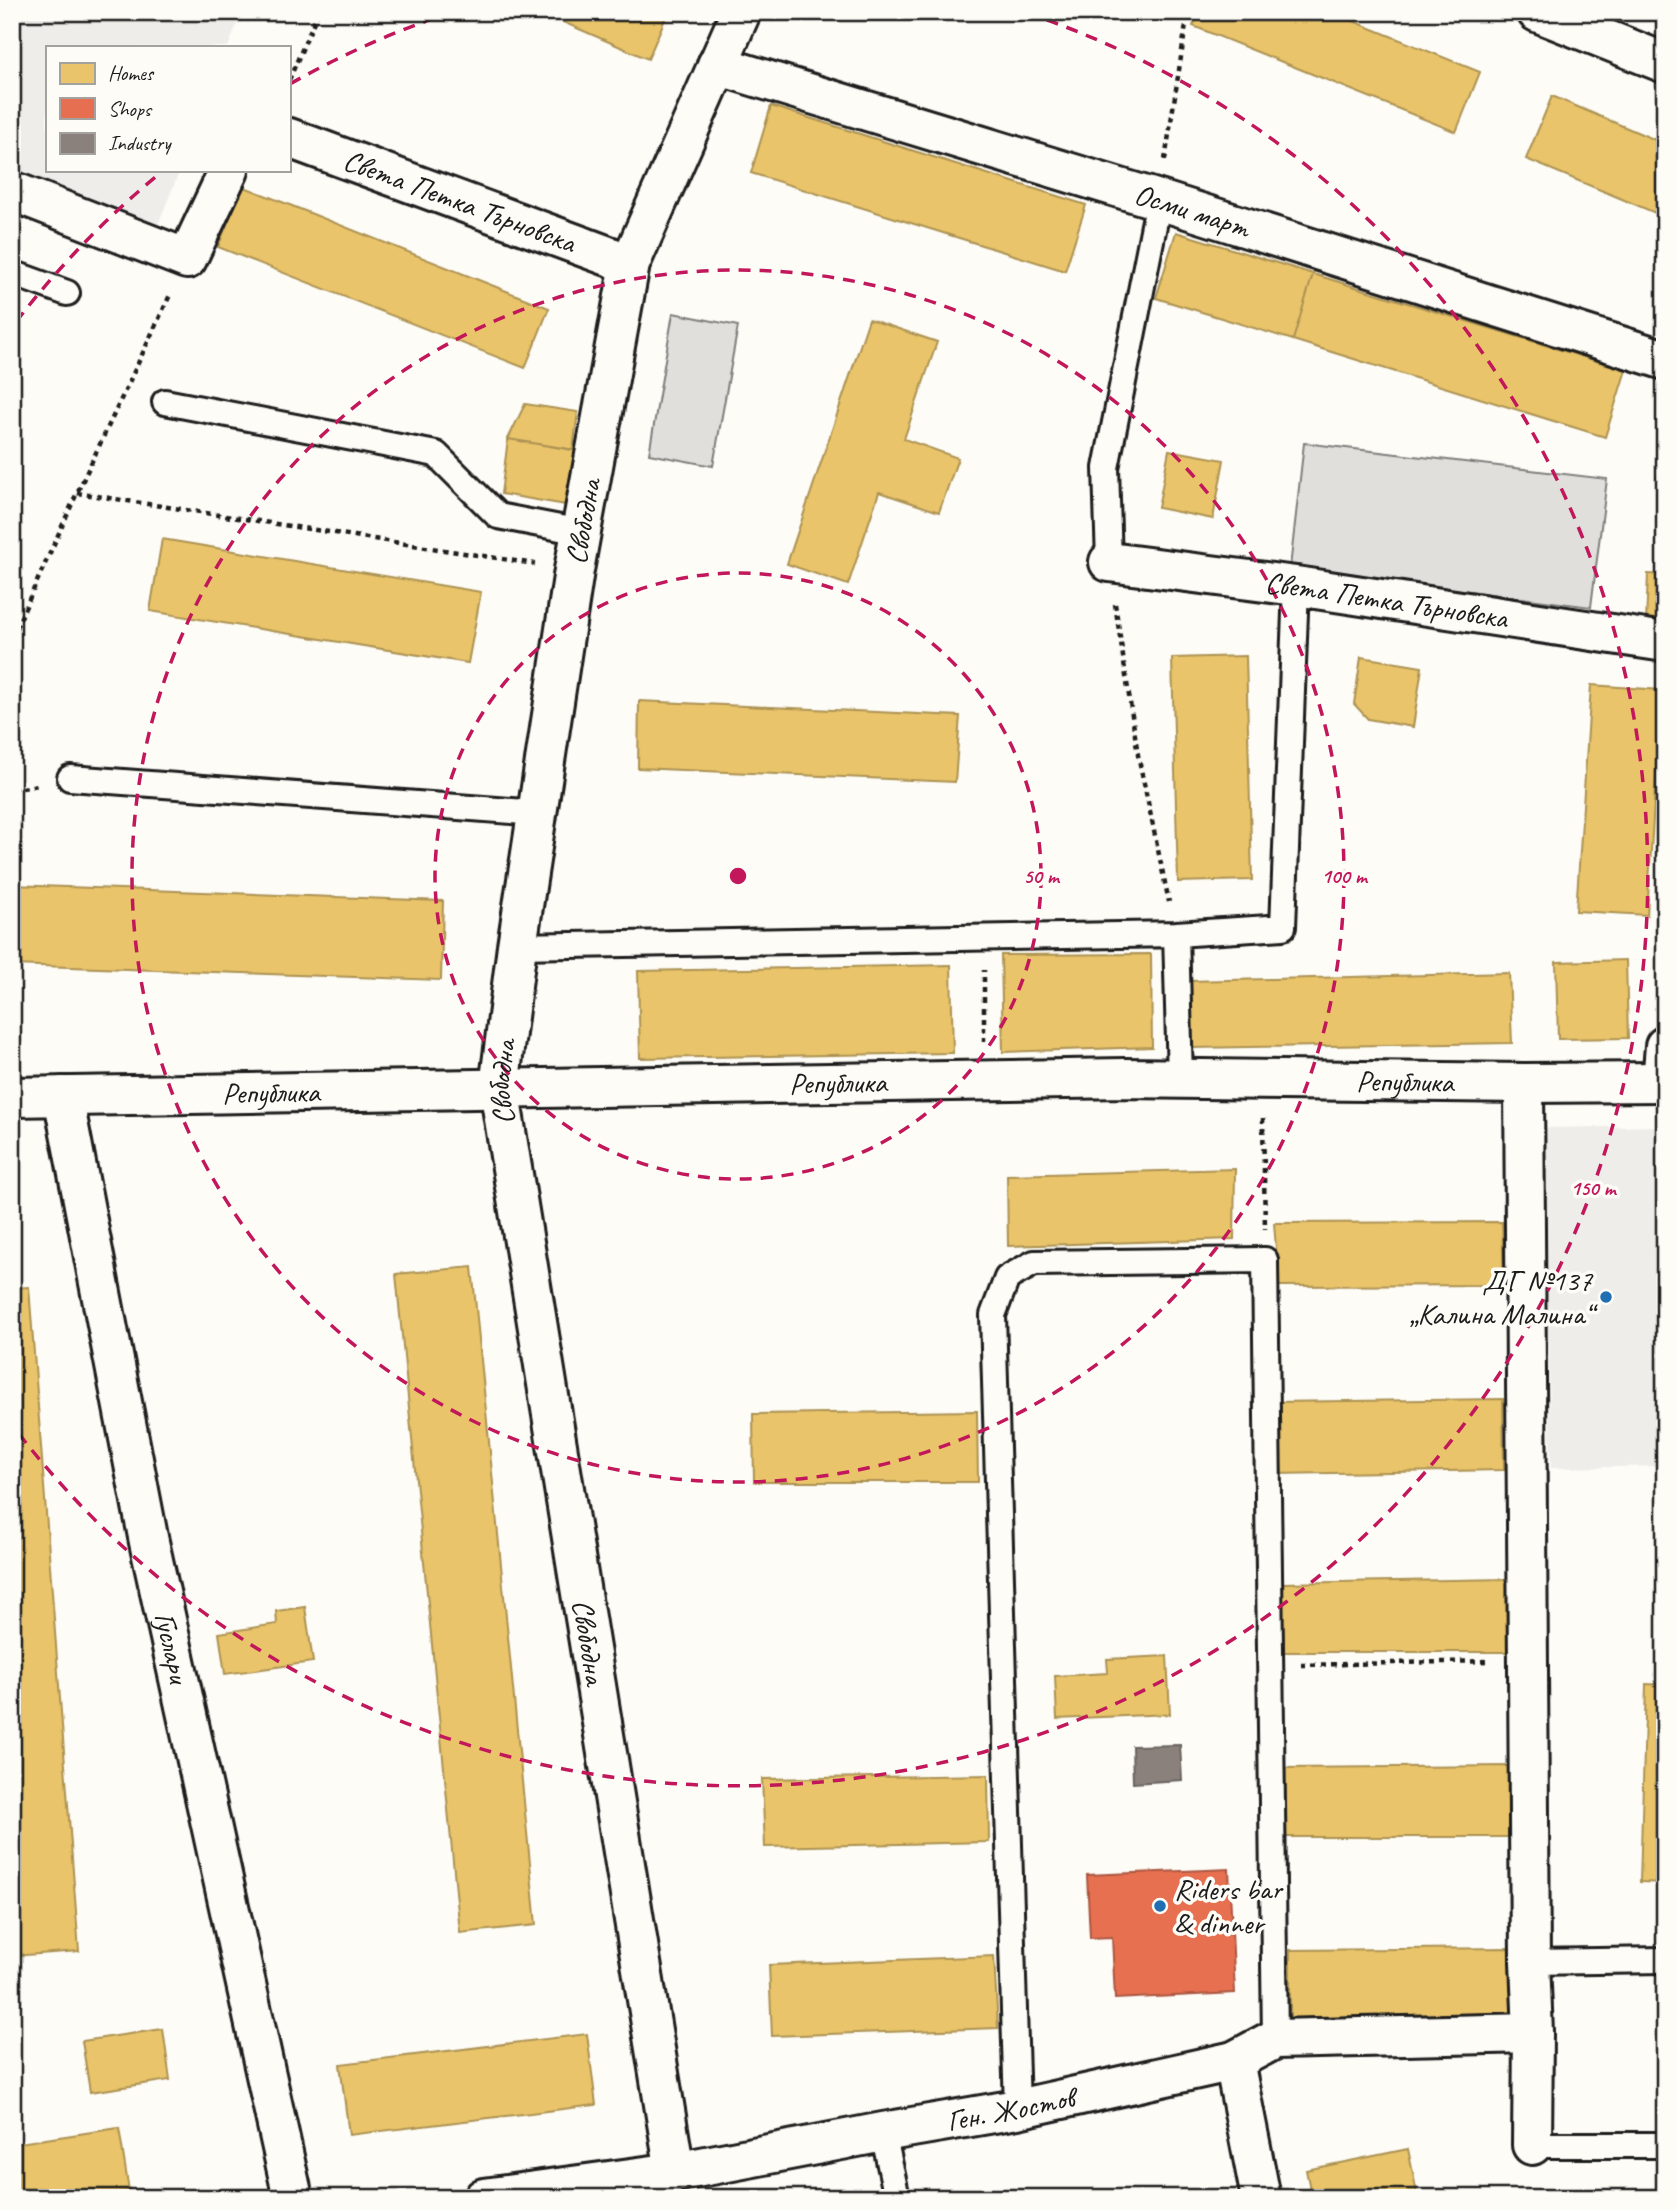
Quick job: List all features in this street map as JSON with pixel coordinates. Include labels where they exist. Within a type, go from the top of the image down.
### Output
[{"type":"street","name":"Свободна","points":[[675,2172],[499,1088],[517,946],[574,570],[630,264],[741,12]]},
{"type":"street","points":[[1536,12],[1665,63]]},
{"type":"street","name":"Осми март","points":[[717,65],[1665,359]]},
{"type":"street","name":"Света Петка Търновска","points":[[290,138],[630,264]]},
{"type":"street","points":[[12,191],[187,259],[228,172]]},
{"type":"street","name":"Света Петка Търновска","points":[[1109,562],[1296,586],[1665,642]]},
{"type":"street","name":"Република","points":[[12,1097],[1180,1078],[1524,1083],[1664,1070]]},
{"type":"street","points":[[1524,1083],[1532,2145]]},
{"type":"street","name":"Гуслари","points":[[63,1096],[149,1542],[292,2198]]},
{"type":"street","name":"Ген. Жостов","points":[[484,2198],[549,2193],[675,2172],[1017,2109],[1234,2061],[1275,2039],[1533,2033]]},
{"type":"street","points":[[1234,2061],[1261,2198]]},
{"type":"lane","points":[[1109,562],[1106,468],[1159,200]]},
{"type":"lane","points":[[12,273],[67,293]]},
{"type":"lane","points":[[165,402],[436,454],[498,516],[581,532]]},
{"type":"lane","points":[[517,946],[1176,934],[1283,927],[1296,586]]},
{"type":"lane","points":[[70,778],[538,813]]},
{"type":"lane","points":[[1176,934],[1180,1078]]},
{"type":"lane","points":[[1017,2109],[993,1315],[1007,1278],[1034,1264],[1265,1260],[1275,2039]]},
{"type":"lane","points":[[1530,1962],[1665,1960]]},
{"type":"lane","points":[[883,2132],[897,2198]]},
{"type":"lane","points":[[1532,2145],[1665,2146]]},
{"type":"path","points":[[290,78],[318,12]]},
{"type":"path","points":[[1159,200],[1188,12]]},
{"type":"path","points":[[12,637],[187,259]]},
{"type":"path","points":[[77,493],[574,570]]},
{"type":"path","points":[[1109,562],[1138,755],[1176,934]]},
{"type":"path","points":[[983,1080],[984,938]]},
{"type":"path","points":[[1263,1079],[1265,1260]]},
{"type":"path","points":[[1270,1665],[1528,1660]]},
{"type":"shaded area","points":[[12,12],[242,12],[228,46],[46,46],[46,172],[179,172],[157,227],[12,169]]},
{"type":"shaded area","points":[[673,313],[738,326],[713,466],[649,454]]},
{"type":"shaded area","points":[[1304,443],[1607,479],[1591,607],[1290,568]]},
{"type":"shaded area","name":"ДГ №137 „Калина Малина“","points":[[1665,1126],[1665,1466],[1551,1468],[1544,1128]]},
{"type":"building: Homes","points":[[540,12],[668,12],[648,59]]},
{"type":"building: Homes","points":[[1199,12],[1331,12],[1480,72],[1456,132],[1193,26]]},
{"type":"building: Homes","points":[[1552,96],[1665,144],[1665,217],[1526,159]]},
{"type":"building: Homes","points":[[771,106],[1086,205],[1065,271],[751,173]]},
{"type":"building: Homes","points":[[242,186],[549,308],[525,368],[218,247]]},
{"type":"building: Homes","points":[[1176,232],[1313,274],[1293,340],[1156,298]]},
{"type":"building: Homes","points":[[1313,274],[1626,370],[1605,437],[1293,340]]},
{"type":"building: Homes","points":[[869,319],[937,342],[904,439],[958,458],[939,512],[879,492],[848,585],[787,564]]},
{"type":"building: Homes","points":[[525,404],[578,412],[573,450],[508,439]]},
{"type":"building: Homes","points":[[508,439],[582,451],[572,506],[501,494]]},
{"type":"building: Homes","points":[[1169,450],[1224,460],[1213,519],[1158,508]]},
{"type":"building: Homes","points":[[1665,453],[1665,481],[1657,478]]},
{"type":"building: Homes","points":[[162,539],[481,592],[468,663],[150,611]]},
{"type":"building: Homes","points":[[1648,574],[1665,575],[1665,625],[1646,623]]},
{"type":"building: Homes","points":[[1246,656],[1252,880],[1178,882],[1172,658]]},
{"type":"building: Homes","points":[[1361,657],[1422,667],[1413,727],[1368,719],[1354,704]]},
{"type":"building: Homes","points":[[1591,685],[1661,690],[1647,915],[1576,911]]},
{"type":"building: Homes","points":[[639,701],[960,716],[955,782],[638,768]]},
{"type":"building: Homes","points":[[12,885],[443,901],[441,980],[12,965]]},
{"type":"building: Homes","points":[[1151,954],[1152,1047],[1003,1052],[1001,955]]},
{"type":"building: Homes","points":[[1626,960],[1628,1038],[1558,1039],[1556,962]]},
{"type":"building: Homes","points":[[951,965],[953,1053],[640,1058],[638,971]]},
{"type":"building: Homes","points":[[1509,973],[1512,1043],[1191,1048],[1189,981]]},
{"type":"building: Homes","points":[[1235,1169],[1234,1239],[1008,1246],[1007,1175]]},
{"type":"building: Homes","points":[[1502,1222],[1504,1285],[1279,1286],[1274,1223]]},
{"type":"building: Homes","points":[[472,1267],[536,1925],[460,1933],[396,1274]]},
{"type":"building: Homes","points":[[29,1287],[79,1951],[12,1956],[12,1288]]},
{"type":"building: Homes","points":[[1503,1399],[1504,1470],[1275,1474],[1272,1402]]},
{"type":"building: Homes","points":[[977,1411],[978,1482],[754,1482],[753,1414]]},
{"type":"building: Homes","points":[[1508,1579],[1507,1652],[1284,1652],[1281,1583]]},
{"type":"building: Homes","points":[[305,1607],[313,1662],[225,1674],[219,1633],[277,1624],[276,1611]]},
{"type":"building: Homes","points":[[1167,1656],[1170,1714],[1057,1719],[1055,1676],[1108,1673],[1107,1659]]},
{"type":"building: Homes","points":[[1646,1684],[1665,1685],[1665,1883],[1640,1882]]},
{"type":"building: Homes","points":[[1511,1766],[1508,1837],[1284,1837],[1282,1768]]},
{"type":"building: Homes","points":[[988,1775],[989,1842],[765,1847],[762,1779]]},
{"type":"building: Homes","points":[[1514,1948],[1514,2018],[1290,2019],[1290,1950]]},
{"type":"building: Homes","points":[[994,1956],[998,2028],[772,2036],[769,1965]]},
{"type":"building: Homes","points":[[163,2029],[170,2080],[90,2092],[82,2041]]},
{"type":"building: Homes","points":[[587,2034],[596,2105],[349,2135],[340,2064]]},
{"type":"building: Homes","points":[[119,2128],[129,2191],[83,2198],[12,2198],[12,2144]]},
{"type":"building: Homes","points":[[1408,2149],[1418,2198],[1312,2198],[1306,2170]]},
{"type":"building: Shops","name":"Riders bar & dinner","points":[[1229,1869],[1235,1993],[1115,1999],[1112,1937],[1090,1938],[1087,1875]]},
{"type":"building: Industry","points":[[1180,1745],[1182,1780],[1133,1783],[1132,1746]]},
{"type":"place","name":"ДГ №137 „Калина Малина“","points":[[1606,1297]]},
{"type":"place","name":"Riders bar & dinner","points":[[1160,1906]]}]
